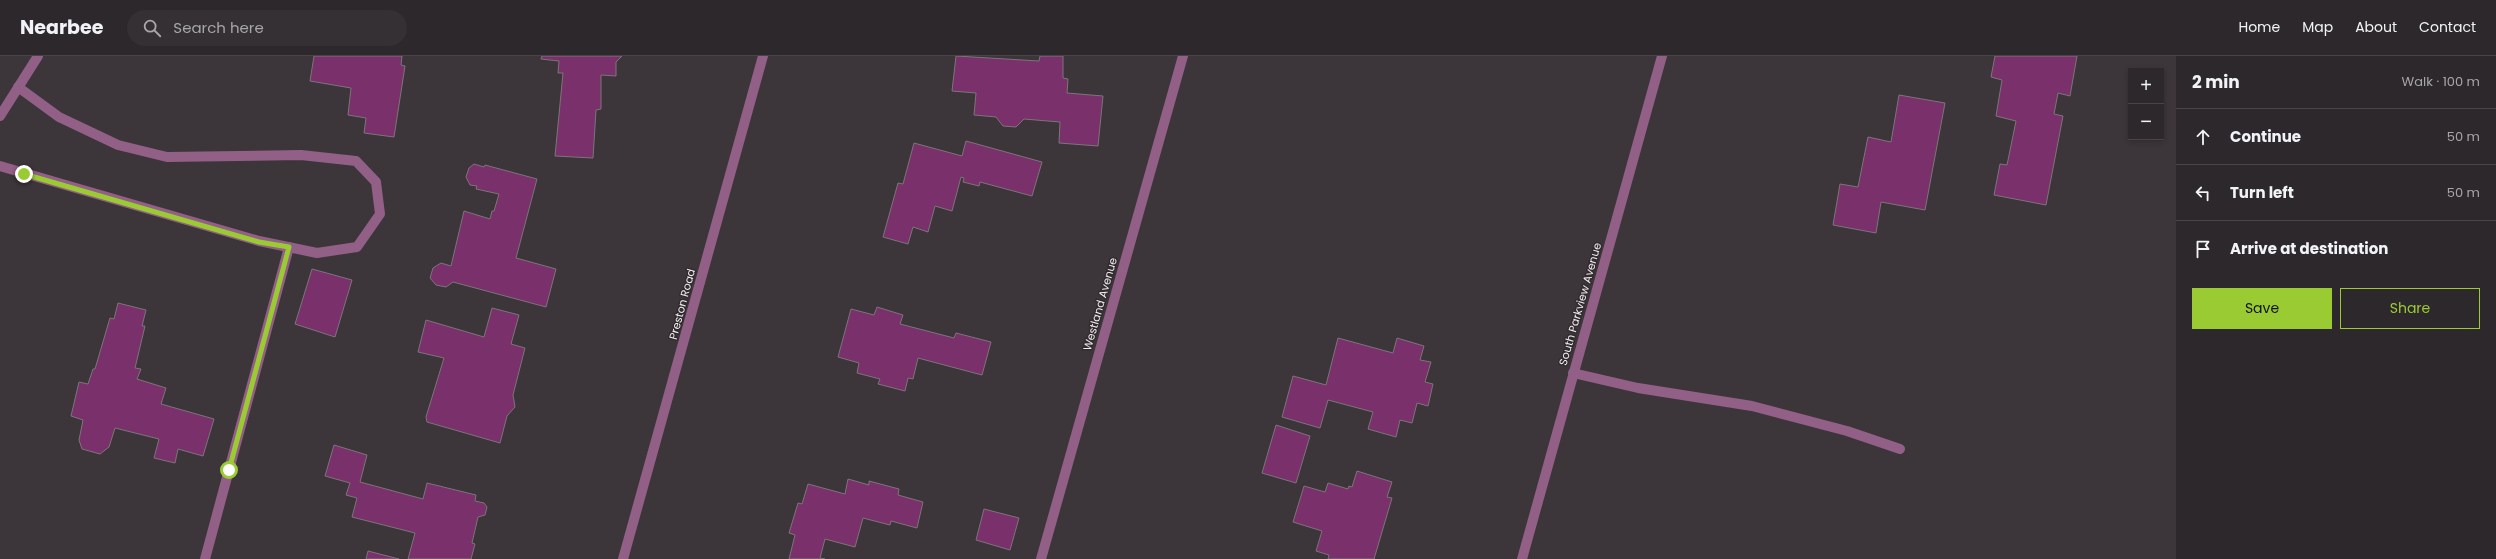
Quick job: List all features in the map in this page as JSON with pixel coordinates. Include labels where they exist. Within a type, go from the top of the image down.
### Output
[{"type":"street","points":[[0,116],[38,56]]},
{"type":"street","name":"Preston Road","points":[[623,559],[763,56]]},
{"type":"street","name":"Westland Avenue","points":[[1041,559],[1183,56]]},
{"type":"street","name":"South Parkview Avenue","points":[[1522,559],[1662,56]]},
{"type":"street","points":[[0,166],[259,242],[316,252],[358,247],[380,214],[376,182],[356,160],[301,155],[167,157],[118,145],[59,117],[18,87]]},
{"type":"street","points":[[205,559],[289,247]]},
{"type":"street","points":[[1573,374],[1638,388],[1752,406],[1847,431],[1900,449]]},
{"type":"building","points":[[314,56],[402,56],[401,65],[405,66],[394,137],[364,133],[366,118],[348,115],[351,88],[310,81]]},
{"type":"building","points":[[542,56],[622,56],[616,62],[616,76],[601,75],[601,109],[596,110],[593,158],[555,156],[563,73],[558,73],[559,61],[541,59]]},
{"type":"building","points":[[956,56],[1039,61],[1040,56],[1063,56],[1063,78],[1068,79],[1067,93],[1103,96],[1098,146],[1059,143],[1060,122],[1024,119],[1016,127],[1003,126],[996,117],[974,115],[976,93],[952,91]]},
{"type":"building","points":[[1995,56],[2077,56],[2070,96],[2058,93],[2054,114],[2063,116],[2046,205],[1994,195],[2000,164],[2007,165],[2016,121],[1996,116],[2002,80],[1991,77]]},
{"type":"building","points":[[1899,95],[1945,103],[1925,210],[1881,202],[1876,233],[1833,225],[1840,184],[1858,187],[1868,137],[1891,142]]},
{"type":"building","points":[[966,141],[1042,162],[1032,196],[980,182],[979,186],[963,182],[964,178],[961,177],[952,211],[935,206],[928,232],[913,227],[908,244],[883,237],[898,183],[903,184],[914,143],[962,156]]},
{"type":"building","points":[[474,164],[484,167],[485,165],[537,179],[516,258],[556,269],[546,307],[453,282],[446,287],[436,285],[430,278],[433,268],[441,263],[451,266],[464,211],[490,219],[492,211],[494,211],[499,194],[476,189],[477,186],[470,185],[466,177],[469,168]]},
{"type":"building","points":[[312,269],[352,280],[335,337],[295,324]]},
{"type":"building","points":[[118,303],[146,310],[142,326],[145,326],[135,368],[141,369],[137,379],[166,388],[161,404],[214,419],[203,456],[178,449],[175,463],[154,458],[159,439],[115,428],[109,447],[100,454],[82,449],[79,440],[83,420],[71,416],[79,382],[88,384],[93,369],[95,369],[110,318],[114,319]]},
{"type":"building","points":[[877,307],[903,315],[900,324],[954,338],[956,333],[991,342],[982,375],[918,358],[913,379],[908,378],[905,391],[878,384],[880,379],[857,373],[859,363],[838,357],[851,309],[874,315]]},
{"type":"building","points":[[492,308],[519,315],[511,344],[525,348],[513,395],[515,407],[507,416],[500,443],[427,422],[426,417],[444,358],[418,352],[426,320],[484,337]]},
{"type":"building","points":[[1338,338],[1393,353],[1397,338],[1424,346],[1420,360],[1431,362],[1425,382],[1433,384],[1428,406],[1417,403],[1412,423],[1400,420],[1396,437],[1368,429],[1373,412],[1328,400],[1320,428],[1282,417],[1293,376],[1326,385]]},
{"type":"building","points":[[1276,425],[1310,436],[1296,483],[1262,473]]},
{"type":"building","points":[[334,445],[367,455],[360,482],[423,499],[427,483],[476,495],[475,501],[484,503],[487,507],[485,515],[478,517],[472,543],[475,544],[471,559],[408,559],[415,533],[352,517],[357,498],[346,495],[350,483],[325,476]]},
{"type":"building","points":[[1357,471],[1392,482],[1387,497],[1392,498],[1374,559],[1328,559],[1329,555],[1316,551],[1322,531],[1293,522],[1304,486],[1325,492],[1328,483],[1348,489],[1349,486],[1352,487]]},
{"type":"building","points":[[848,479],[869,485],[869,481],[899,489],[898,495],[923,502],[917,528],[891,521],[890,525],[863,518],[855,547],[825,539],[820,558],[825,559],[789,559],[795,535],[789,533],[798,503],[802,504],[808,484],[845,494]]},
{"type":"building","points":[[984,509],[1019,518],[1010,550],[976,540]]},
{"type":"building","points":[[368,551],[399,559],[366,559]]},
{"type":"route","points":[[24,174],[259,242],[289,247],[229,470]]}]
